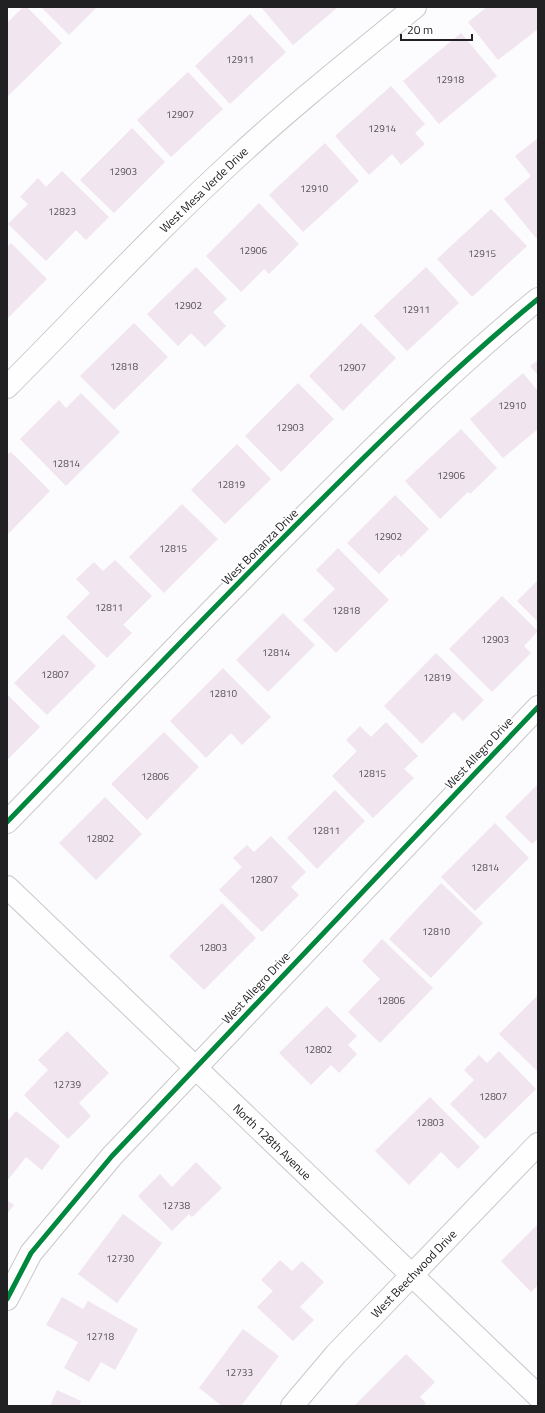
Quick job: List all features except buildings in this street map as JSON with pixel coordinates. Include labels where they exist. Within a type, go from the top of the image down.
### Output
[{"type":"street","name":"West Mesa Verde Drive","points":[[7,387],[135,256],[234,159],[344,65],[415,7]]},
{"type":"street","name":"West Bonanza Drive","points":[[7,822],[245,576],[394,427],[503,327],[538,299]]},
{"type":"street","name":"West Allegro Drive","points":[[7,1298],[31,1253],[112,1156],[538,706]]},
{"type":"street","name":"North 128th Avenue","points":[[7,887],[194,1068],[538,1396]]},
{"type":"street","name":"West Beechwood Drive","points":[[292,1406],[336,1354],[413,1276],[538,1144]]},
{"type":"cycle path","points":[[7,822],[201,621],[345,476],[481,347],[538,299]]},
{"type":"cycle path","points":[[7,1299],[31,1253],[112,1156],[538,707]]}]
